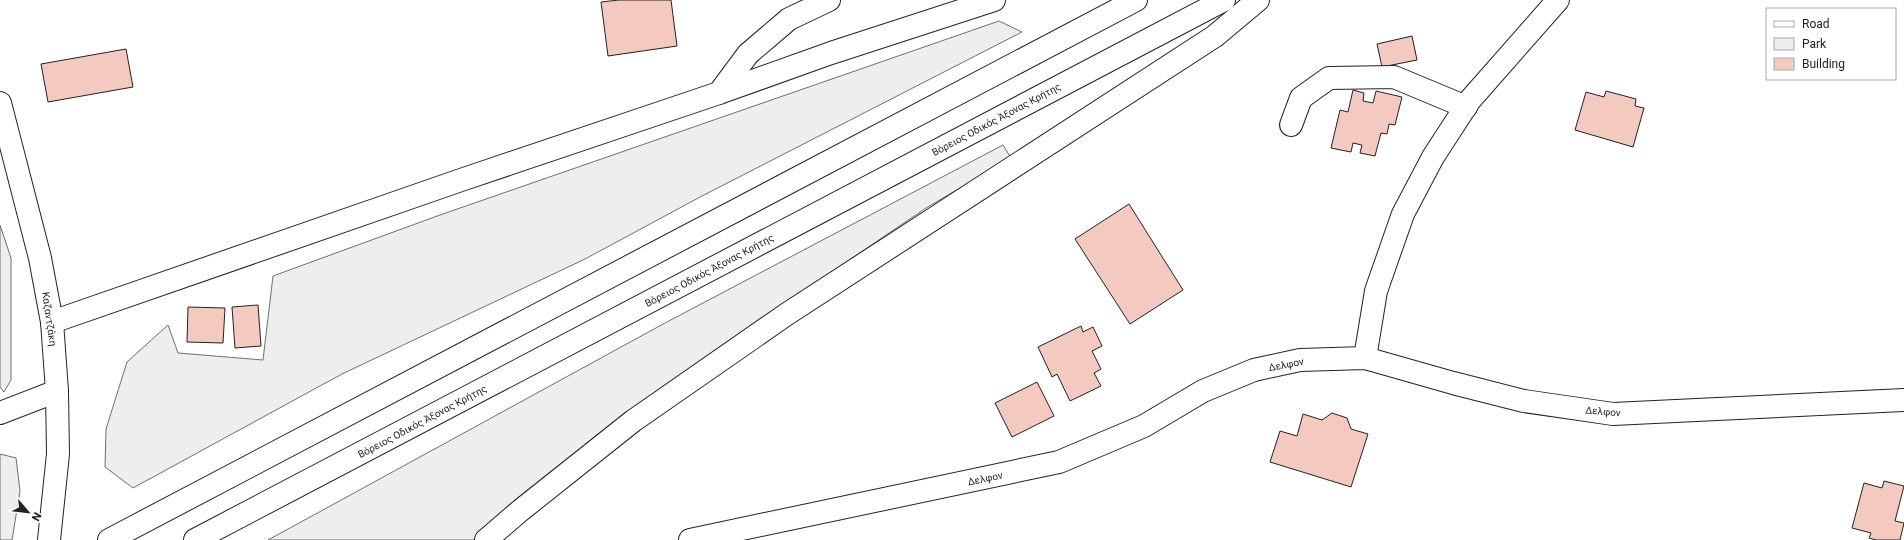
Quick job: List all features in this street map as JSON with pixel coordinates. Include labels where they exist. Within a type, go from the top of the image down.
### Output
[{"type":"main road","points":[[719,94],[748,54],[789,19],[829,0]]},
{"type":"main road","points":[[52,322],[461,180],[719,94],[831,52],[994,0]]},
{"type":"main road","points":[[119,535],[1136,0]]},
{"type":"main road","name":"Βόρειος Οδικός Άξονας Κρήτης","points":[[195,540],[1224,0]]},
{"type":"main road","points":[[486,540],[521,510],[639,416],[787,314],[1215,36],[1258,0]]},
{"type":"main road","points":[[1365,358],[1376,290],[1403,214],[1433,157],[1466,107],[1558,0]]},
{"type":"main road","points":[[1291,125],[1301,98],[1329,78],[1394,77],[1466,107]]},
{"type":"main road","name":"Καζαντζάκη","points":[[0,103],[40,258],[52,322],[57,391],[58,454],[49,540]]},
{"type":"main road","name":"Δελφον","points":[[690,540],[1058,462],[1144,426],[1203,391],[1254,370],[1300,360],[1365,358],[1524,401],[1613,414],[1904,400]]},
{"type":"main road","points":[[0,413],[57,391]]},
{"type":"green space","points":[[999,21],[1022,32],[702,196],[585,259],[342,374],[133,488],[105,467],[106,429],[127,362],[168,325],[178,353],[263,360],[273,276],[440,215]]},
{"type":"green space","points":[[1003,145],[1011,158],[926,208],[724,345],[553,470],[473,540],[268,540],[665,323]]},
{"type":"green space","points":[[0,225],[11,258],[11,380],[4,392],[0,387]]},
{"type":"green space","points":[[0,454],[16,458],[20,491],[12,540],[0,540]]},
{"type":"building","points":[[619,0],[671,0],[677,46],[608,56],[601,2]]},
{"type":"building","points":[[1412,36],[1417,60],[1382,67],[1377,44]]},
{"type":"building","points":[[126,49],[133,87],[48,102],[41,64]]},
{"type":"building","points":[[1353,90],[1364,93],[1363,101],[1373,103],[1376,91],[1402,97],[1395,125],[1389,124],[1387,134],[1381,133],[1375,156],[1360,153],[1362,145],[1353,143],[1351,152],[1331,148],[1340,110],[1348,112]]},
{"type":"building","points":[[1606,91],[1636,99],[1635,106],[1644,108],[1633,147],[1575,130],[1586,92],[1604,97]]},
{"type":"building","points":[[1129,204],[1183,290],[1130,324],[1075,239]]},
{"type":"building","points":[[258,305],[261,346],[235,348],[232,307]]},
{"type":"building","points":[[188,307],[225,308],[223,343],[187,342]]},
{"type":"building","points":[[1081,326],[1083,332],[1093,327],[1102,346],[1092,351],[1101,369],[1094,373],[1101,386],[1070,401],[1057,374],[1052,377],[1038,347]]},
{"type":"building","points":[[1037,382],[1054,416],[1012,437],[995,403]]},
{"type":"building","points":[[1332,413],[1347,418],[1351,429],[1368,434],[1351,487],[1270,462],[1280,431],[1297,436],[1303,414],[1322,420]]},
{"type":"building","points":[[1884,481],[1904,486],[1895,521],[1904,523],[1900,540],[1876,540],[1869,538],[1871,533],[1852,528],[1864,483],[1882,488]]}]
